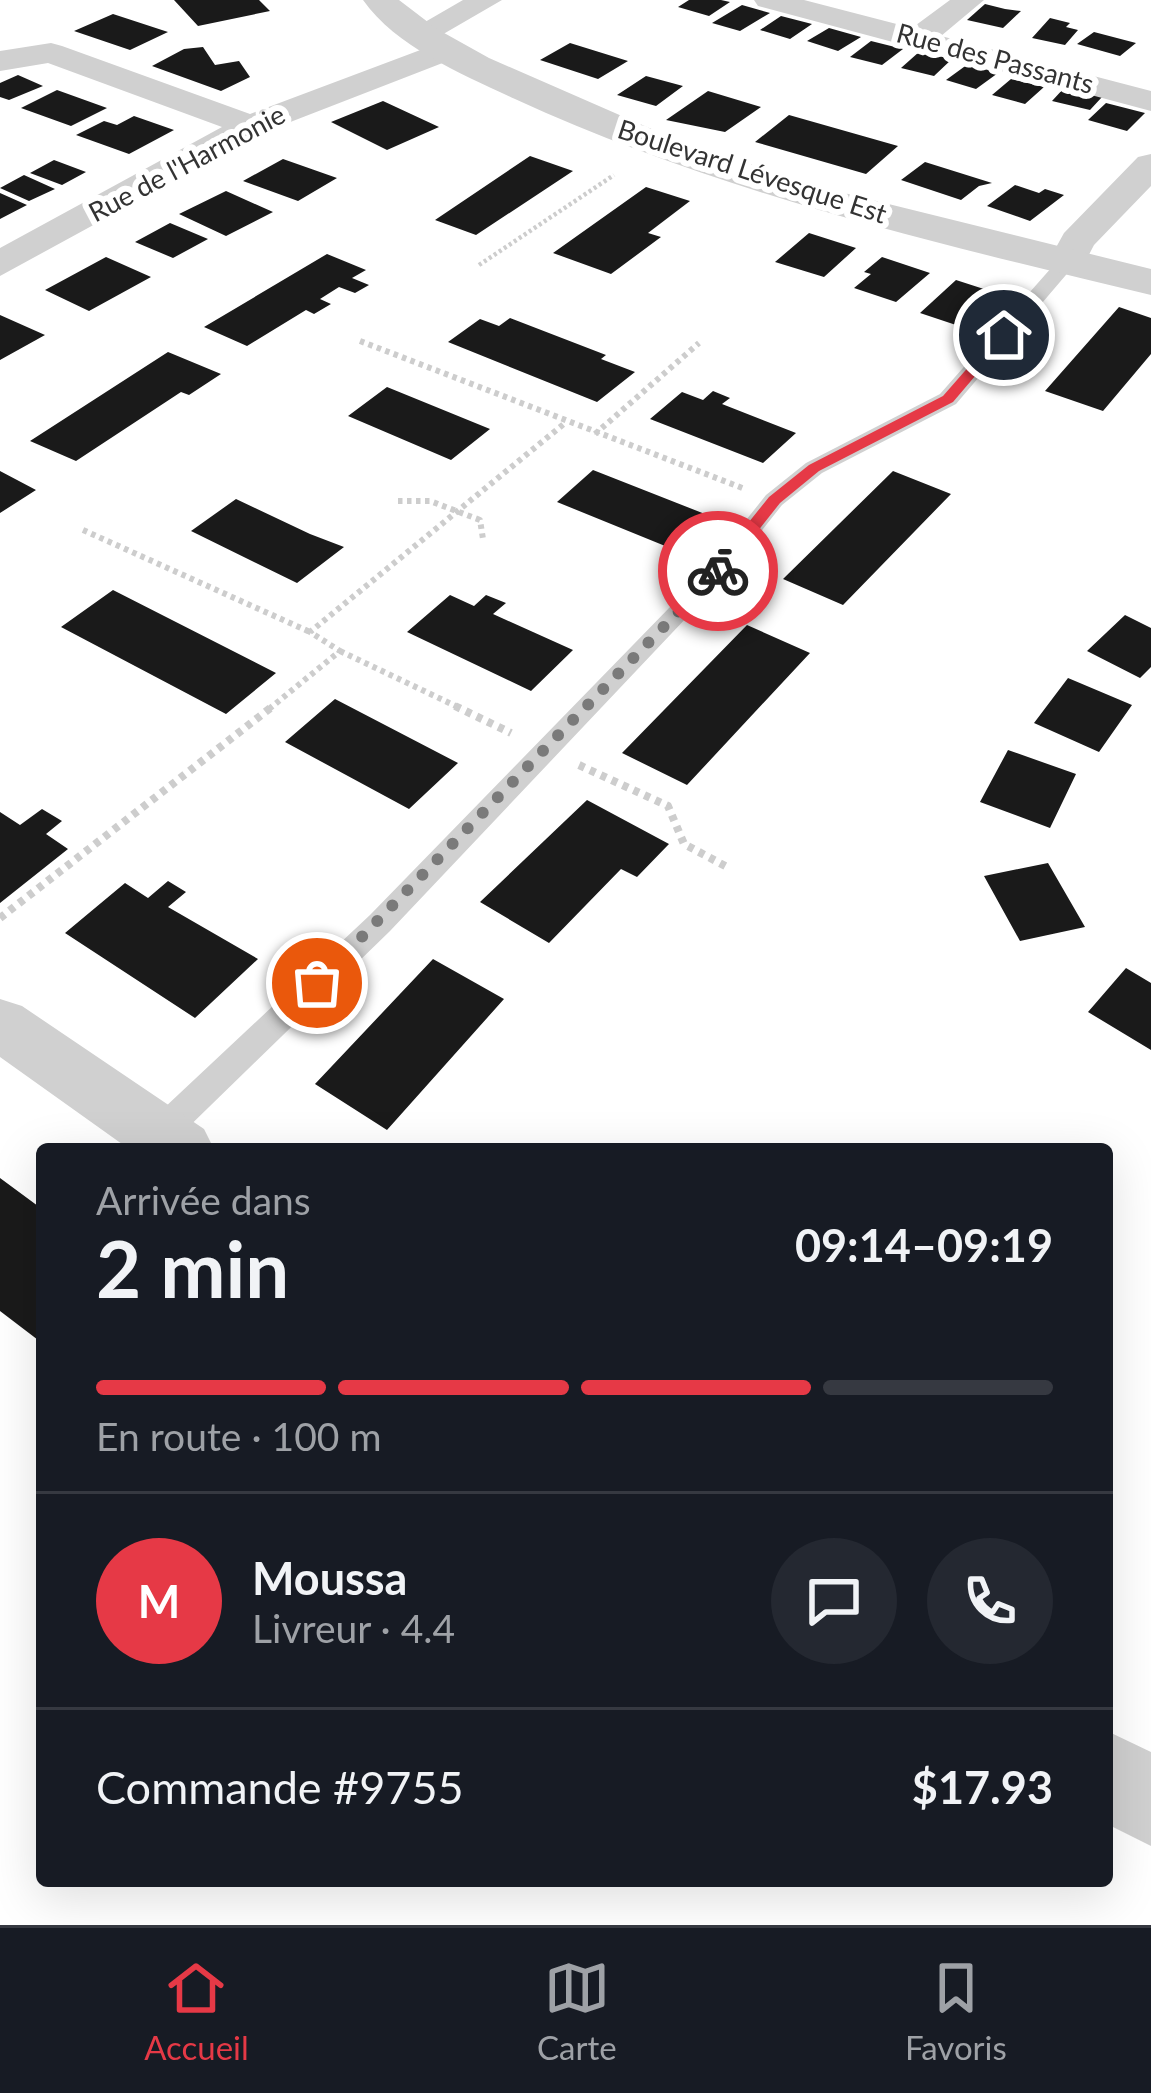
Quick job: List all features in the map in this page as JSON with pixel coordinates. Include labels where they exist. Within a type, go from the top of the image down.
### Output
[{"type":"street","name":"Boulevard Lévesque Est","points":[[380,0],[434,42],[536,95],[644,141],[854,208],[1151,282]]},
{"type":"street","name":"Rue de l'Harmonie","points":[[0,264],[250,126],[434,42],[487,0]]},
{"type":"street","name":"Rue des Passants","points":[[769,0],[1151,101]]},
{"type":"street","points":[[917,39],[969,0]]},
{"type":"street","points":[[0,61],[50,53],[250,126]]},
{"type":"street","points":[[1067,262],[1077,241],[1151,165]]},
{"type":"street","points":[[0,1024],[170,1141]]},
{"type":"street","points":[[1113,1777],[1151,1803]]},
{"type":"lane","points":[[170,1141],[716,573],[775,500],[814,468],[948,399],[1067,262]]},
{"type":"path","points":[[479,265],[614,175]]},
{"type":"path","points":[[360,341],[775,500]]},
{"type":"path","points":[[595,434],[699,343]]},
{"type":"path","points":[[310,632],[565,423]]},
{"type":"path","points":[[398,501],[430,501],[480,520],[483,539]]},
{"type":"path","points":[[0,918],[158,791],[196,770],[340,651],[310,632],[83,530]]},
{"type":"building","points":[[174,0],[259,0],[270,11],[198,26]]},
{"type":"building","points":[[689,0],[730,2],[709,16],[678,7]]},
{"type":"building","points":[[985,4],[1021,11],[1003,28],[967,20]]},
{"type":"building","points":[[742,5],[770,13],[740,31],[712,23]]},
{"type":"building","points":[[113,14],[168,32],[130,50],[74,31]]},
{"type":"building","points":[[781,16],[812,24],[790,39],[760,30]]},
{"type":"building","points":[[1050,18],[1078,30],[1065,45],[1032,38]]},
{"type":"building","points":[[829,28],[861,37],[838,51],[807,41]]},
{"type":"building","points":[[1094,32],[1136,43],[1120,56],[1077,44]]},
{"type":"building","points":[[871,41],[903,49],[882,65],[850,57]]},
{"type":"building","points":[[570,43],[628,61],[598,79],[540,60]]},
{"type":"building","points":[[203,47],[215,65],[239,61],[250,77],[221,91],[152,66],[184,49]]},
{"type":"building","points":[[919,52],[952,59],[934,76],[901,68]]},
{"type":"building","points":[[968,64],[998,73],[976,89],[946,80]]},
{"type":"building","points":[[18,75],[43,86],[9,100],[0,97],[0,83]]},
{"type":"building","points":[[646,76],[683,86],[656,106],[617,95]]},
{"type":"building","points":[[1011,79],[1044,87],[1025,104],[992,95]]},
{"type":"building","points":[[1064,88],[1102,97],[1090,110],[1052,101]]},
{"type":"building","points":[[57,90],[107,108],[71,126],[21,108]]},
{"type":"building","points":[[708,91],[761,107],[725,132],[666,120]]},
{"type":"building","points":[[383,101],[439,127],[387,150],[331,122]]},
{"type":"building","points":[[1106,103],[1145,113],[1127,131],[1088,120]]},
{"type":"building","points":[[789,115],[898,146],[866,174],[755,142]]},
{"type":"building","points":[[134,116],[174,130],[129,154],[76,135],[104,121],[117,125]]},
{"type":"building","points":[[530,156],[573,171],[476,235],[435,220]]},
{"type":"building","points":[[283,159],[337,178],[298,201],[243,181]]},
{"type":"building","points":[[54,160],[86,172],[62,185],[30,173]]},
{"type":"building","points":[[925,162],[992,183],[979,186],[961,200],[901,180]]},
{"type":"building","points":[[24,175],[55,189],[29,201],[0,188]]},
{"type":"building","points":[[1015,185],[1064,195],[1030,221],[987,206]]},
{"type":"building","points":[[646,187],[690,201],[648,233],[661,237],[611,274],[553,253]]},
{"type":"building","points":[[226,191],[273,212],[226,236],[179,214]]},
{"type":"building","points":[[0,193],[27,205],[0,219]]},
{"type":"building","points":[[170,223],[208,239],[173,258],[135,242]]},
{"type":"building","points":[[809,233],[856,248],[824,277],[775,262]]},
{"type":"building","points":[[327,254],[366,270],[352,278],[369,285],[355,293],[339,287],[320,299],[331,304],[314,314],[306,310],[247,346],[204,327]]},
{"type":"building","points":[[106,257],[151,277],[89,311],[45,290]]},
{"type":"building","points":[[882,257],[930,273],[896,302],[854,288]]},
{"type":"building","points":[[956,280],[990,291],[956,325],[920,313]]},
{"type":"building","points":[[1119,307],[1151,318],[1151,354],[1103,411],[1045,391]]},
{"type":"building","points":[[0,315],[45,335],[0,360]]},
{"type":"building","points":[[510,318],[606,355],[601,359],[635,372],[597,402],[448,342],[480,319],[499,326]]},
{"type":"building","points":[[168,352],[221,374],[189,395],[181,392],[76,461],[30,441]]},
{"type":"building","points":[[387,387],[490,429],[451,460],[348,416]]},
{"type":"building","points":[[713,391],[730,398],[722,404],[796,433],[763,463],[650,419],[682,392],[703,400]]},
{"type":"building","points":[[593,470],[710,516],[675,550],[557,502]]},
{"type":"building","points":[[0,471],[36,490],[0,513]]},
{"type":"building","points":[[893,471],[951,494],[843,605],[783,579]]},
{"type":"building","points":[[236,499],[344,547],[297,583],[191,531]]},
{"type":"building","points":[[113,590],[276,673],[226,714],[61,627]]},
{"type":"building","points":[[450,595],[474,606],[486,595],[506,603],[493,614],[573,650],[531,691],[407,632]]},
{"type":"building","points":[[1125,615],[1151,628],[1151,667],[1140,678],[1087,651]]},
{"type":"building","points":[[747,625],[810,653],[687,785],[622,753]]},
{"type":"building","points":[[1068,678],[1132,705],[1099,752],[1034,723]]},
{"type":"building","points":[[335,699],[458,763],[409,809],[285,742]]},
{"type":"building","points":[[1008,750],[1076,774],[1050,828],[980,802]]},
{"type":"building","points":[[587,800],[669,844],[637,877],[621,869],[549,943],[480,902]]},
{"type":"building","points":[[42,809],[62,821],[46,834],[68,849],[0,903],[0,812],[20,825]]},
{"type":"building","points":[[1048,863],[1085,927],[1020,941],[984,876]]},
{"type":"building","points":[[168,881],[186,892],[168,907],[258,959],[195,1018],[65,933],[125,883],[148,898]]},
{"type":"building","points":[[433,959],[504,999],[387,1130],[315,1084]]},
{"type":"building","points":[[1126,968],[1151,983],[1151,1050],[1088,1012]]},
{"type":"building","points":[[0,1178],[36,1205],[36,1338],[0,1311]]},
{"type":"way so far","points":[[317,983],[718,571]]},
{"type":"route","points":[[718,571],[775,500],[814,468],[948,399],[1004,335]]}]
